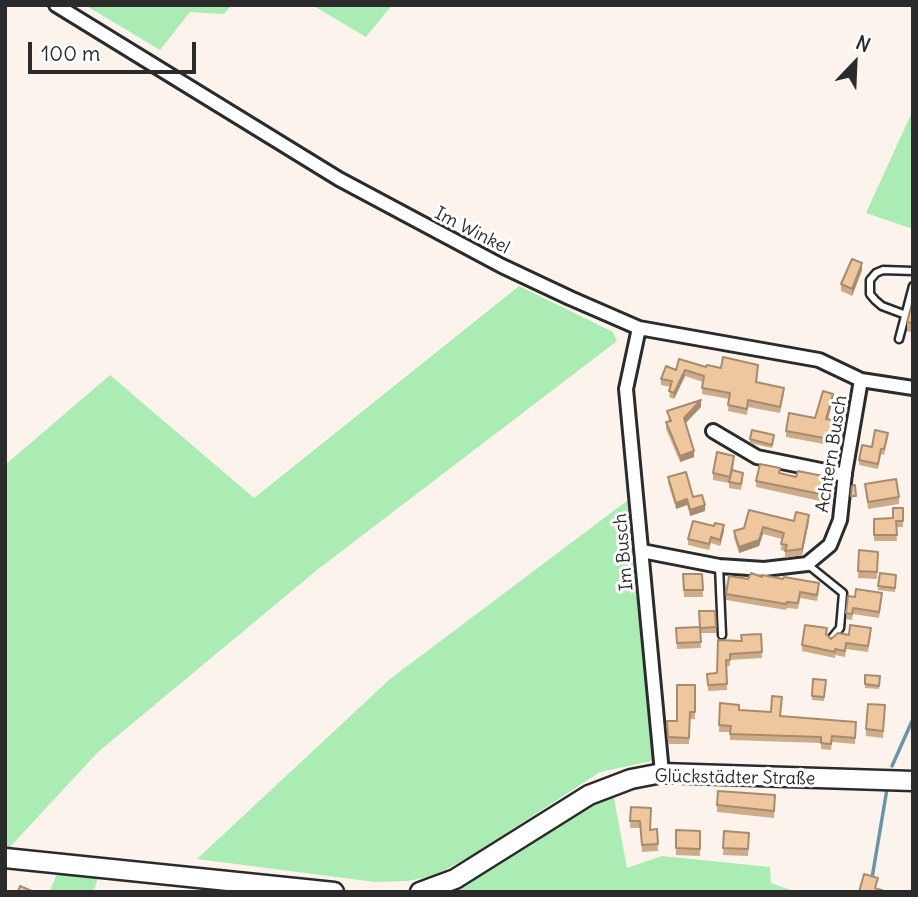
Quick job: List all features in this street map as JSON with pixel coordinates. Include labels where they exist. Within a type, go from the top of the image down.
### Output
[{"type":"street","name":"Im Winkel","points":[[56,5],[291,150],[404,215],[502,266],[639,328],[818,360],[861,380],[913,388]]},
{"type":"street","name":"Im Busch","points":[[639,328],[626,389],[662,774]]},
{"type":"street","name":"Achtern Busch","points":[[807,564],[830,545],[840,520],[861,380]]},
{"type":"street","points":[[713,431],[757,457],[845,475]]},
{"type":"street","points":[[642,551],[719,566],[764,569],[807,564]]},
{"type":"street","name":"Glückstädter Straße","points":[[420,892],[454,879],[589,795],[631,779],[662,774],[913,780]]},
{"type":"street","points":[[5,858],[334,892]]},
{"type":"lane","points":[[905,315],[882,306],[875,300],[870,294],[870,279],[883,270],[913,271]]},
{"type":"lane","points":[[899,339],[913,286]]},
{"type":"lane","points":[[807,564],[843,593],[840,628],[831,639]]},
{"type":"lane","points":[[719,566],[722,635]]},
{"type":"green space","points":[[85,5],[232,5],[224,14],[190,12],[160,50]]},
{"type":"green space","points":[[312,5],[392,5],[366,37]]},
{"type":"green space","points":[[913,110],[913,229],[866,213]]},
{"type":"green space","points":[[519,286],[613,332],[617,341],[317,570],[98,752],[10,847],[5,847],[5,465],[110,375],[254,498]]},
{"type":"green space","points":[[628,500],[652,761],[600,772],[471,856],[433,876],[408,881],[375,882],[197,859],[390,679]]},
{"type":"green space","points":[[613,793],[627,868],[662,856],[770,867],[771,883],[796,892],[448,892]]},
{"type":"green space","points":[[58,872],[99,876],[93,892],[49,892]]},
{"type":"building","points":[[852,259],[862,263],[852,289],[841,284]]},
{"type":"building","points":[[913,300],[913,323],[907,322]]},
{"type":"building","points":[[723,357],[758,365],[756,382],[784,388],[780,407],[748,400],[747,409],[728,405],[730,393],[702,388],[704,376],[685,370],[674,393],[669,391],[672,381],[661,379],[666,366],[676,370],[679,359],[706,367],[721,368]]},
{"type":"building","points":[[823,391],[833,394],[826,419],[839,421],[835,440],[786,431],[789,413],[815,418]]},
{"type":"building","points":[[701,400],[684,418],[694,451],[680,456],[666,422],[671,421],[667,411]]},
{"type":"building","points":[[752,430],[774,435],[772,445],[750,439]]},
{"type":"building","points":[[875,430],[888,433],[878,464],[859,460],[862,445],[872,447]]},
{"type":"building","points":[[717,452],[734,456],[730,477],[713,473]]},
{"type":"building","points":[[760,464],[780,468],[779,473],[796,477],[798,471],[823,476],[820,494],[756,481]]},
{"type":"building","points":[[732,470],[743,473],[741,484],[729,482]]},
{"type":"building","points":[[686,472],[693,497],[702,495],[705,505],[690,510],[687,499],[676,503],[668,477]]},
{"type":"building","points":[[896,479],[899,497],[868,502],[865,484]]},
{"type":"building","points":[[855,485],[856,496],[851,496],[852,486]]},
{"type":"building","points":[[893,508],[903,508],[903,521],[896,521],[897,535],[874,535],[874,519],[893,518]]},
{"type":"building","points":[[749,510],[794,521],[796,512],[809,515],[802,549],[785,551],[787,545],[781,544],[784,533],[763,527],[759,540],[739,547],[734,531],[744,528]]},
{"type":"building","points":[[693,521],[714,526],[715,523],[724,525],[720,540],[711,537],[709,544],[688,539]]},
{"type":"building","points":[[859,550],[878,552],[877,572],[858,571]]},
{"type":"building","points":[[751,573],[762,577],[784,577],[819,583],[817,595],[800,592],[798,603],[786,604],[726,594],[729,576],[748,579]]},
{"type":"building","points":[[880,573],[896,575],[895,588],[878,586]]},
{"type":"building","points":[[683,574],[702,574],[703,590],[684,590]]},
{"type":"building","points":[[856,589],[882,593],[879,612],[853,608],[852,614],[846,613],[848,596],[855,597]]},
{"type":"building","points":[[699,611],[715,611],[716,627],[700,628],[701,642],[677,643],[676,628],[700,627]]},
{"type":"building","points":[[805,625],[827,628],[826,634],[831,639],[838,633],[849,635],[850,625],[871,628],[868,646],[846,643],[845,651],[835,649],[835,652],[802,645]]},
{"type":"building","points":[[761,634],[762,652],[730,654],[730,660],[726,660],[727,684],[708,685],[707,674],[717,673],[718,640],[742,641],[741,635]]},
{"type":"building","points":[[865,675],[880,676],[879,686],[865,684]]},
{"type":"building","points":[[813,679],[826,680],[824,697],[812,696]]},
{"type":"building","points":[[677,685],[695,685],[695,712],[690,712],[689,738],[668,737],[667,721],[677,721]]},
{"type":"building","points":[[772,696],[782,697],[780,716],[856,722],[855,738],[832,736],[831,744],[821,743],[821,737],[730,734],[731,726],[719,725],[720,703],[739,705],[739,710],[771,712]]},
{"type":"building","points":[[868,704],[885,705],[883,731],[866,729]]},
{"type":"building","points":[[718,791],[775,795],[774,811],[717,805]]},
{"type":"building","points":[[631,807],[651,808],[650,830],[657,829],[658,844],[642,845],[640,821],[630,821]]},
{"type":"building","points":[[676,830],[700,831],[700,849],[676,848]]},
{"type":"building","points":[[724,831],[749,833],[748,849],[723,848]]},
{"type":"building","points":[[864,874],[878,878],[875,888],[887,892],[859,892]]},
{"type":"building","points":[[20,886],[34,892],[18,892]]},
{"type":"waterway","points":[[892,766],[913,719]]},
{"type":"waterway","points":[[872,878],[887,789]]}]
